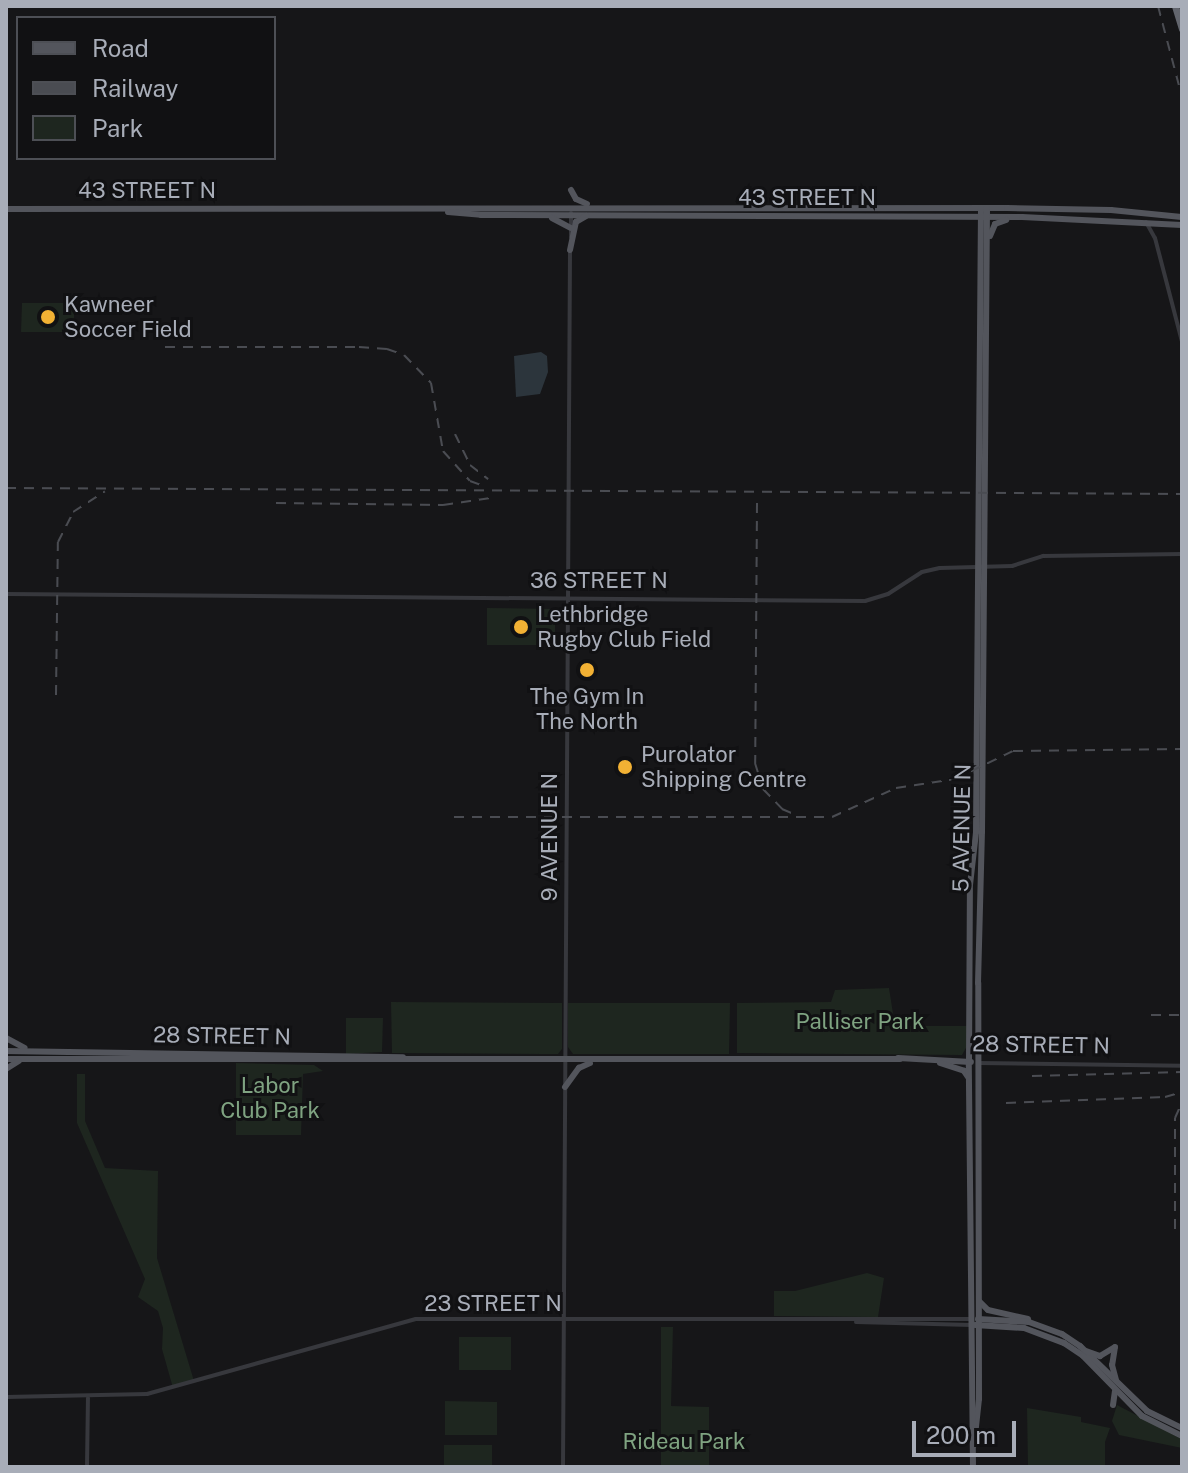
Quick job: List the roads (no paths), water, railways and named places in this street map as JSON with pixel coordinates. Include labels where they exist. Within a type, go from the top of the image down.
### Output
[{"type":"highway","points":[[1175,6],[1182,29]]},
{"type":"main road","points":[[571,190],[578,201],[599,206]]},
{"type":"main road","points":[[508,215],[564,210],[571,206]]},
{"type":"main road","name":"43 STREET N","points":[[6,209],[433,210],[599,206],[985,212],[1058,210],[1182,217]]},
{"type":"main road","points":[[571,215],[579,211],[640,207]]},
{"type":"main road","points":[[791,216],[800,212],[855,208]]},
{"type":"main road","name":"43 STREET N","points":[[433,210],[508,215],[959,217],[985,212],[1022,217],[1182,225]]},
{"type":"main road","name":"5 AVENUE N","points":[[973,1467],[976,1322],[969,1083],[970,885],[976,832],[987,243],[985,212]]},
{"type":"main road","name":"5 AVENUE N","points":[[973,1448],[978,1412],[979,1350],[976,1322],[979,1299],[981,249],[985,212]]},
{"type":"main road","points":[[541,215],[560,219],[571,228]]},
{"type":"main road","points":[[570,250],[576,222],[592,215]]},
{"type":"main road","points":[[959,217],[974,223],[981,249]]},
{"type":"main road","points":[[987,243],[995,224],[1022,217]]},
{"type":"main road","points":[[6,1038],[37,1051]]},
{"type":"main road","points":[[6,1055],[69,1051]]},
{"type":"main road","name":"28 STREET N","points":[[6,1055],[69,1051],[566,1061],[925,1059],[978,1063]]},
{"type":"main road","name":"28 STREET N","points":[[6,1055],[30,1059],[439,1059]]},
{"type":"main road","points":[[6,1069],[13,1062],[30,1059]]},
{"type":"main road","points":[[925,1059],[964,1071],[969,1083]]},
{"type":"main road","points":[[565,1087],[579,1068],[595,1061]]},
{"type":"main road","points":[[979,1299],[988,1310],[1043,1326],[1068,1338],[1084,1351],[1126,1401],[1150,1422],[1182,1436]]},
{"type":"main road","points":[[976,1322],[1043,1326]]},
{"type":"main road","points":[[976,1322],[1029,1329],[1067,1345],[1147,1411],[1182,1428]]},
{"type":"main road","points":[[979,1350],[984,1333],[997,1325]]},
{"type":"main road","points":[[1084,1351],[1100,1356],[1115,1347],[1113,1405],[1126,1401]]},
{"type":"street","name":"9 AVENUE N","points":[[563,1467],[571,206]]},
{"type":"street","points":[[1145,222],[1155,238],[1182,342]]},
{"type":"street","points":[[1155,238],[1157,228],[1162,224]]},
{"type":"street","name":"36 STREET N","points":[[6,594],[865,601],[888,594],[922,572],[1012,566],[1043,556],[1182,554]]},
{"type":"street","name":"28 STREET N","points":[[978,1063],[1182,1066]]},
{"type":"street","name":"23 STREET N","points":[[6,1397],[88,1398],[147,1394],[416,1319],[976,1322]]},
{"type":"street","points":[[87,1467],[88,1398]]},
{"type":"railway","points":[[1158,6],[1182,97]]},
{"type":"railway","points":[[165,347],[359,347],[387,349],[404,355],[431,383],[443,451],[470,481],[484,486]]},
{"type":"railway","points":[[455,434],[470,465],[488,479]]},
{"type":"railway","points":[[6,488],[1182,494]]},
{"type":"railway","points":[[56,695],[58,542],[73,512],[105,491]]},
{"type":"railway","points":[[276,503],[443,505],[490,498]]},
{"type":"railway","points":[[757,503],[755,763],[763,789],[782,809],[796,815]]},
{"type":"railway","points":[[454,817],[832,817],[896,788],[955,779],[1013,751],[1182,749]]},
{"type":"railway","points":[[1151,1015],[1182,1015]]},
{"type":"railway","points":[[1032,1076],[1182,1072]]},
{"type":"railway","points":[[1006,1103],[1165,1097],[1182,1092]]},
{"type":"railway","points":[[1175,1229],[1175,1118],[1182,1102]]},
{"type":"place","name":"Kawneer Soccer Field","points":[[48,317]]},
{"type":"place","name":"Lethbridge Rugby Club Field","points":[[521,627]]},
{"type":"place","name":"The Gym In The North","points":[[587,670]]},
{"type":"place","name":"Purolator Shipping Centre","points":[[625,767]]},
{"type":"park label","name":"Palliser Park","points":[[860,1022]]},
{"type":"park label","name":"Labor Club Park","points":[[270,1098]]},
{"type":"park label","name":"Rideau Park","points":[[684,1442]]}]
